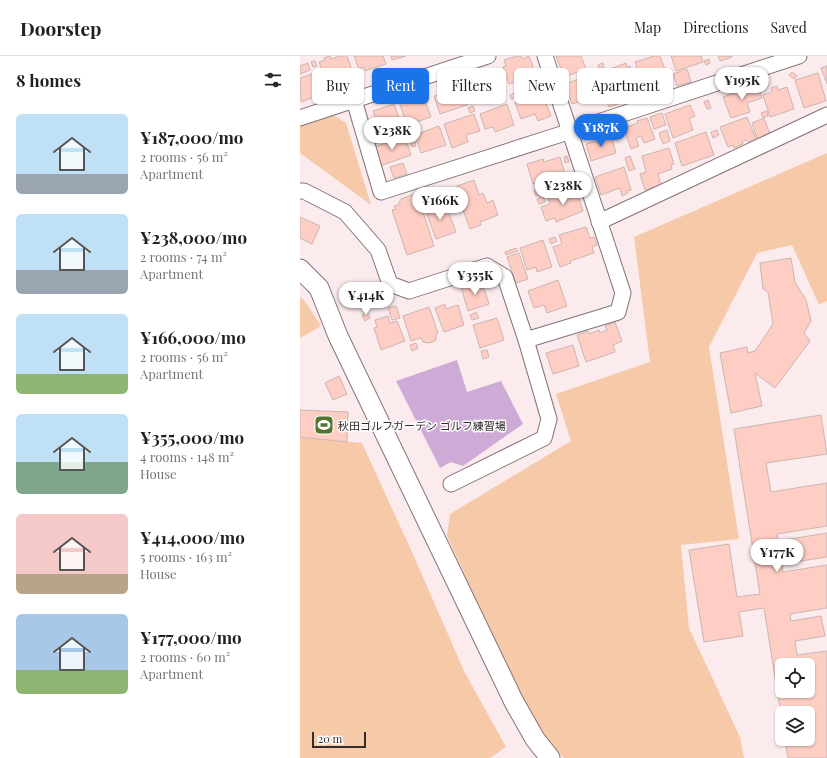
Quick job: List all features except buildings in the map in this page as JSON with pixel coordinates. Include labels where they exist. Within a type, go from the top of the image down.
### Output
[{"type":"street","points":[[364,97],[488,56]]},
{"type":"street","points":[[526,340],[618,312],[623,292],[545,56]]},
{"type":"street","points":[[355,104],[381,192],[799,56]]},
{"type":"street","points":[[300,118],[342,104]]},
{"type":"street","points":[[599,222],[827,115]]},
{"type":"street","points":[[300,191],[304,190],[345,212],[378,250],[390,284],[409,291],[487,266],[505,277],[526,340],[549,419],[544,438],[451,484]]},
{"type":"street","points":[[300,269],[319,288],[338,336],[514,702],[535,739],[550,758]]},
{"type":"shaded area","points":[[330,113],[346,123],[371,205],[300,153],[300,123]]},
{"type":"shaded area","points":[[827,153],[827,301],[819,305],[792,245],[757,253],[709,347],[739,539],[681,545],[689,628],[740,737],[744,758],[564,758],[544,737],[504,661],[447,536],[450,514],[571,441],[556,394],[650,362],[634,237]]},
{"type":"shaded area","points":[[300,297],[304,300],[321,326],[300,338]]},
{"type":"shaded area","points":[[457,360],[467,392],[501,381],[523,424],[463,466],[451,462],[440,468],[396,381]]},
{"type":"shaded area","points":[[300,437],[362,443],[464,671],[506,747],[490,758],[300,758]]},
{"type":"place","name":"秋田ゴルフガーデン ゴルフ練習場","points":[[324,425]]}]
